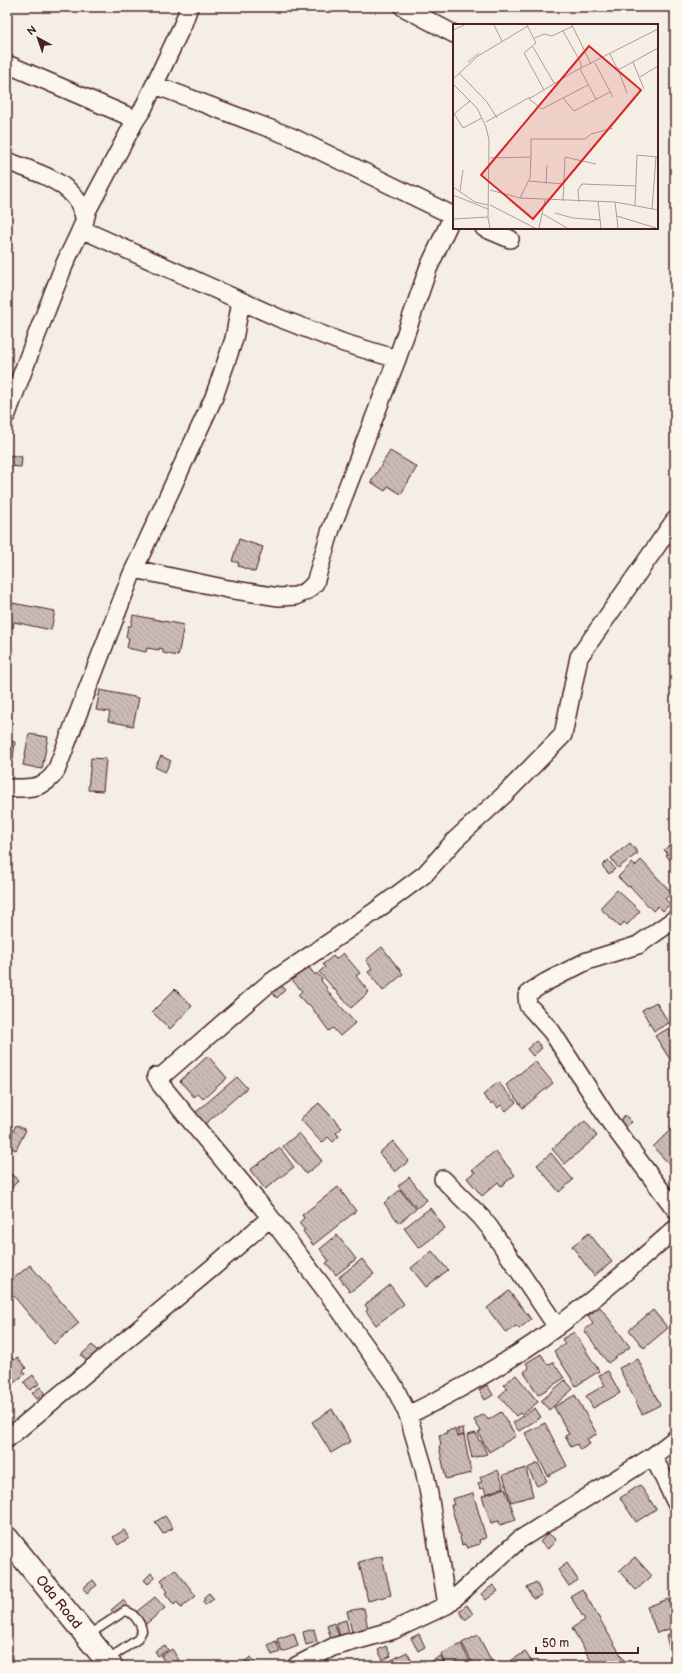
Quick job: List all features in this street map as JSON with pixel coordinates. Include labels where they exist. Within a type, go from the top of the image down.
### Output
[{"type":"street","points":[[7,414],[70,249],[83,225],[91,202],[135,121],[143,110],[189,7]]},
{"type":"street","points":[[403,7],[453,33]]},
{"type":"street","points":[[7,64],[128,116],[135,121]]},
{"type":"street","points":[[155,85],[292,137],[453,216]]},
{"type":"street","points":[[7,161],[54,180],[74,196],[82,209],[83,225]]},
{"type":"street","points":[[134,569],[228,589],[279,597],[296,596],[305,593],[314,583],[331,529],[397,359],[428,269],[453,218]]},
{"type":"street","points":[[83,225],[279,318],[344,343],[397,359]]},
{"type":"street","points":[[486,229],[510,239]]},
{"type":"street","points":[[7,788],[37,787],[50,781],[56,771],[134,569],[214,397],[234,339],[241,301]]},
{"type":"street","points":[[447,1605],[429,1494],[408,1415],[394,1386],[329,1295],[270,1218],[161,1085],[156,1076],[161,1083],[163,1076],[268,984],[374,912],[425,874],[455,840],[505,794],[563,735],[579,657],[675,520]]},
{"type":"street","points":[[675,919],[638,945],[587,961],[546,982],[530,992],[527,996],[528,1005],[552,1032],[610,1122],[675,1209]]},
{"type":"street","points":[[443,1179],[490,1228],[557,1327]]},
{"type":"street","points":[[7,1439],[270,1218]]},
{"type":"street","points":[[408,1415],[443,1398],[496,1367],[557,1327],[643,1258],[675,1229]]},
{"type":"street","points":[[296,1666],[333,1647],[394,1630],[447,1605],[519,1540],[654,1456],[675,1439]]},
{"type":"street","points":[[654,1456],[675,1501]]},
{"type":"street","name":"Oda Road","points":[[7,1538],[87,1636],[103,1664]]},
{"type":"street","name":"Oda Road","points":[[7,1561],[40,1600],[103,1664]]},
{"type":"lane","points":[[87,1636],[124,1611],[129,1612],[138,1621],[142,1631],[138,1639],[103,1664]]},
{"type":"building","points":[[390,451],[417,467],[401,494],[388,486],[385,491],[371,482]]},
{"type":"building","points":[[10,455],[22,457],[21,467],[8,466]]},
{"type":"building","points":[[239,539],[263,547],[255,572],[238,566],[239,563],[232,561]]},
{"type":"building","points":[[7,602],[55,611],[51,630],[14,622],[13,628],[7,627]]},
{"type":"building","points":[[133,615],[184,625],[178,656],[163,653],[163,649],[159,648],[159,650],[147,648],[146,652],[127,648],[129,638],[126,637],[128,626],[131,626]]},
{"type":"building","points":[[100,690],[139,698],[133,726],[108,721],[110,712],[96,710]]},
{"type":"building","points":[[29,734],[48,737],[42,769],[23,765]]},
{"type":"building","points":[[7,741],[15,742],[13,760],[7,759]]},
{"type":"building","points":[[161,756],[171,761],[165,772],[155,767]]},
{"type":"building","points":[[91,758],[106,759],[103,791],[88,790]]},
{"type":"building","points":[[675,841],[675,866],[664,850]]},
{"type":"building","points":[[630,843],[638,853],[618,868],[611,858]]},
{"type":"building","points":[[608,860],[615,869],[609,874],[602,866]]},
{"type":"building","points":[[641,860],[672,893],[665,899],[670,904],[663,911],[658,906],[653,911],[630,886],[628,887],[618,877],[632,863],[635,866]]},
{"type":"building","points":[[617,890],[640,911],[627,925],[624,922],[620,927],[600,908]]},
{"type":"building","points":[[382,947],[403,974],[383,991],[368,972],[372,969],[366,960]]},
{"type":"building","points":[[343,953],[360,973],[356,976],[369,992],[351,1008],[319,972],[325,967],[323,964],[333,956],[336,959]]},
{"type":"building","points":[[308,966],[315,975],[317,973],[322,979],[321,981],[327,988],[326,989],[355,1023],[340,1036],[333,1028],[329,1031],[309,1004],[307,1005],[298,995],[302,991],[292,980]]},
{"type":"building","points":[[278,983],[285,990],[277,998],[270,991]]},
{"type":"building","points":[[175,989],[192,1006],[170,1029],[152,1012]]},
{"type":"building","points":[[656,1002],[669,1023],[654,1031],[642,1010]]},
{"type":"building","points":[[673,1026],[675,1029],[675,1058],[671,1061],[655,1036]]},
{"type":"building","points":[[536,1041],[542,1048],[533,1056],[527,1049]]},
{"type":"building","points":[[208,1056],[227,1078],[203,1099],[198,1094],[194,1097],[180,1081]]},
{"type":"building","points":[[535,1061],[553,1083],[523,1108],[506,1085]]},
{"type":"building","points":[[237,1077],[247,1088],[205,1124],[195,1113]]},
{"type":"building","points":[[498,1082],[516,1102],[506,1111],[501,1105],[498,1108],[493,1102],[491,1104],[483,1095]]},
{"type":"building","points":[[319,1103],[342,1128],[336,1133],[339,1136],[333,1142],[328,1137],[322,1143],[300,1119]]},
{"type":"building","points":[[625,1115],[632,1122],[626,1128],[619,1122]]},
{"type":"building","points":[[585,1121],[597,1136],[565,1164],[552,1149]]},
{"type":"building","points":[[16,1125],[26,1130],[16,1150],[7,1146],[7,1143]]},
{"type":"building","points":[[675,1125],[675,1165],[672,1167],[653,1147]]},
{"type":"building","points":[[299,1133],[322,1161],[306,1174],[283,1146]]},
{"type":"building","points":[[393,1141],[409,1161],[395,1172],[379,1153]]},
{"type":"building","points":[[280,1148],[294,1167],[265,1189],[250,1170]]},
{"type":"building","points":[[495,1151],[515,1175],[501,1186],[498,1182],[482,1196],[467,1178],[475,1172],[472,1170]]},
{"type":"building","points":[[551,1153],[573,1180],[559,1192],[537,1165]]},
{"type":"building","points":[[7,1171],[18,1180],[11,1189],[7,1185]]},
{"type":"building","points":[[409,1177],[427,1200],[417,1208],[398,1186]]},
{"type":"building","points":[[338,1187],[356,1211],[313,1245],[303,1231],[305,1230],[299,1223],[304,1218],[302,1215]]},
{"type":"building","points":[[400,1190],[416,1209],[399,1223],[384,1203]]},
{"type":"building","points":[[430,1208],[445,1228],[419,1248],[404,1228]]},
{"type":"building","points":[[589,1233],[612,1262],[594,1276],[572,1246]]},
{"type":"building","points":[[337,1235],[356,1259],[336,1275],[326,1263],[329,1261],[320,1249]]},
{"type":"building","points":[[432,1251],[448,1270],[426,1287],[411,1268]]},
{"type":"building","points":[[362,1259],[374,1274],[350,1292],[339,1277]]},
{"type":"building","points":[[30,1265],[79,1323],[54,1344],[7,1288],[7,1284]]},
{"type":"building","points":[[390,1285],[404,1304],[376,1325],[366,1311],[368,1309],[365,1305]]},
{"type":"building","points":[[509,1291],[531,1319],[519,1329],[516,1326],[506,1333],[487,1308]]},
{"type":"building","points":[[600,1307],[630,1347],[608,1363],[584,1330],[593,1324],[588,1316]]},
{"type":"building","points":[[653,1310],[668,1328],[644,1348],[629,1330]]},
{"type":"building","points":[[574,1332],[599,1371],[576,1386],[554,1351],[565,1344],[562,1339]]},
{"type":"building","points":[[92,1345],[100,1354],[89,1364],[81,1355]]},
{"type":"building","points":[[8,1353],[14,1360],[17,1357],[26,1368],[23,1371],[25,1374],[10,1386],[7,1382]]},
{"type":"building","points":[[541,1354],[548,1365],[553,1362],[564,1378],[538,1395],[524,1372],[529,1368],[526,1363]]},
{"type":"building","points":[[638,1359],[660,1405],[642,1414],[619,1368]]},
{"type":"building","points":[[608,1371],[620,1393],[593,1408],[586,1396],[605,1385],[599,1375]]},
{"type":"building","points":[[33,1375],[39,1384],[30,1390],[24,1382]]},
{"type":"building","points":[[516,1375],[538,1402],[522,1415],[520,1413],[516,1416],[499,1396],[507,1389],[503,1385]]},
{"type":"building","points":[[565,1380],[573,1389],[549,1410],[541,1401]]},
{"type":"building","points":[[487,1385],[493,1395],[485,1400],[479,1390]]},
{"type":"building","points":[[40,1387],[45,1393],[37,1399],[32,1393]]},
{"type":"building","points":[[575,1395],[597,1434],[587,1439],[590,1444],[580,1450],[577,1444],[571,1447],[565,1436],[569,1434],[554,1407]]},
{"type":"building","points":[[535,1408],[541,1417],[519,1431],[513,1423]]},
{"type":"building","points":[[332,1409],[351,1441],[331,1453],[312,1422]]},
{"type":"building","points":[[501,1412],[516,1436],[489,1452],[478,1433],[481,1431],[474,1420],[484,1414],[488,1420]]},
{"type":"building","points":[[545,1423],[567,1466],[548,1476],[525,1433]]},
{"type":"building","points":[[463,1428],[464,1435],[459,1436],[457,1429]]},
{"type":"building","points":[[455,1429],[457,1437],[464,1435],[471,1473],[446,1479],[439,1446],[441,1445],[439,1435],[447,1433],[446,1431]]},
{"type":"building","points":[[476,1433],[487,1454],[472,1458],[467,1435]]},
{"type":"building","points":[[538,1463],[547,1481],[537,1486],[528,1468]]},
{"type":"building","points":[[526,1468],[533,1496],[511,1502],[503,1475]]},
{"type":"building","points":[[498,1470],[504,1487],[486,1494],[484,1488],[480,1489],[478,1483],[482,1482],[480,1477]]},
{"type":"building","points":[[640,1485],[656,1509],[636,1522],[620,1498]]},
{"type":"building","points":[[505,1488],[516,1520],[500,1525],[499,1521],[491,1523],[482,1496]]},
{"type":"building","points":[[473,1493],[486,1538],[479,1540],[480,1544],[467,1548],[465,1544],[462,1545],[451,1505],[454,1505],[452,1499]]},
{"type":"building","points":[[165,1516],[173,1528],[163,1534],[155,1522]]},
{"type":"building","points":[[124,1530],[129,1538],[118,1545],[113,1537]]},
{"type":"building","points":[[548,1533],[556,1540],[548,1549],[540,1542]]},
{"type":"building","points":[[382,1556],[391,1595],[368,1601],[359,1562]]},
{"type":"building","points":[[635,1557],[652,1576],[636,1590],[619,1571]]},
{"type":"building","points":[[567,1563],[578,1580],[569,1586],[558,1570]]},
{"type":"building","points":[[175,1569],[196,1596],[181,1608],[177,1602],[174,1605],[165,1593],[167,1592],[163,1586],[165,1585],[161,1580]]},
{"type":"building","points":[[151,1573],[155,1578],[148,1584],[144,1580]]},
{"type":"building","points":[[93,1580],[97,1585],[87,1593],[83,1588]]},
{"type":"building","points":[[536,1582],[542,1595],[533,1599],[527,1587]]},
{"type":"building","points":[[493,1585],[498,1591],[486,1600],[481,1594]]},
{"type":"building","points":[[582,1589],[625,1662],[617,1666],[594,1666],[572,1628],[585,1620],[570,1596]]},
{"type":"building","points":[[209,1593],[214,1599],[205,1605],[202,1602],[205,1600],[203,1598]]},
{"type":"building","points":[[155,1597],[165,1608],[145,1625],[135,1613]]},
{"type":"building","points":[[668,1599],[675,1618],[675,1627],[657,1633],[647,1607]]},
{"type":"building","points":[[123,1600],[128,1606],[116,1615],[111,1610]]},
{"type":"building","points":[[467,1605],[473,1614],[465,1620],[459,1611]]},
{"type":"building","points":[[364,1608],[368,1629],[352,1632],[347,1611]]},
{"type":"building","points":[[346,1620],[349,1633],[340,1636],[336,1623]]},
{"type":"building","points":[[334,1623],[339,1636],[331,1638],[327,1626]]},
{"type":"building","points":[[314,1629],[317,1642],[306,1645],[303,1632]]},
{"type":"building","points":[[675,1632],[675,1663],[673,1664],[666,1635]]},
{"type":"building","points":[[294,1633],[298,1646],[282,1652],[277,1639]]},
{"type":"building","points":[[419,1634],[425,1647],[418,1651],[411,1638]]},
{"type":"building","points":[[478,1635],[494,1666],[474,1666],[462,1643]]},
{"type":"building","points":[[276,1641],[280,1652],[272,1655],[268,1645]]},
{"type":"building","points":[[461,1644],[472,1666],[447,1666],[441,1654]]},
{"type":"building","points":[[165,1645],[168,1650],[158,1656],[155,1651]]},
{"type":"building","points":[[386,1646],[391,1656],[383,1660],[378,1650]]},
{"type":"building","points":[[172,1649],[180,1662],[174,1666],[167,1666],[161,1656]]},
{"type":"building","points":[[407,1652],[414,1666],[385,1666],[384,1664]]},
{"type":"building","points":[[525,1652],[535,1666],[511,1666],[509,1662]]},
{"type":"building","points":[[441,1656],[446,1666],[429,1666],[428,1663]]},
{"type":"building","points":[[251,1657],[257,1666],[248,1666],[245,1661]]},
{"type":"building","points":[[184,1661],[187,1666],[176,1666]]}]
